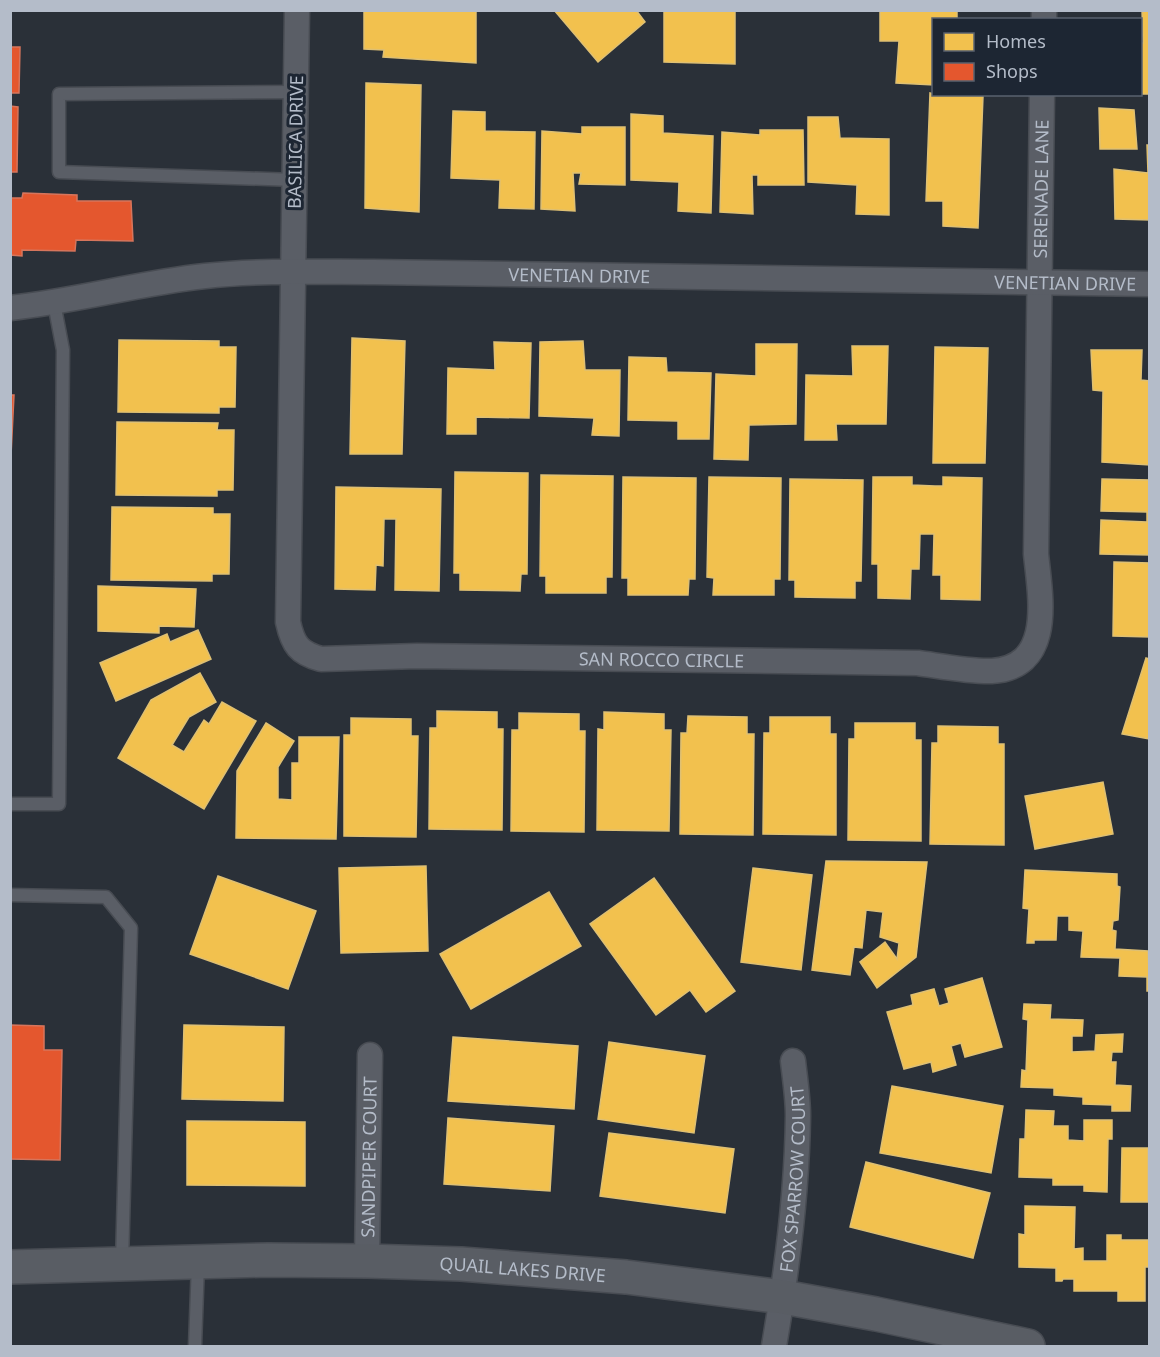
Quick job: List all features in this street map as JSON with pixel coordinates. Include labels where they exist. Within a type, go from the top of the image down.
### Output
[{"type":"main road","name":"QUAIL LAKES DRIVE","points":[[10,1267],[198,1262],[367,1261],[461,1264],[626,1277],[783,1297],[876,1314],[1028,1347]]},
{"type":"street","name":"BASILICA DRIVE","points":[[293,273],[297,10]]},
{"type":"street","name":"SERENADE LANE","points":[[1040,283],[1042,96]]},
{"type":"street","name":"VENETIAN DRIVE","points":[[10,308],[54,303],[206,276],[293,273],[374,272],[1149,284]]},
{"type":"street","name":"SAN ROCCO CIRCLE","points":[[293,273],[288,622],[297,647],[308,655],[321,659],[417,656],[918,663],[993,671],[1013,666],[1024,658],[1033,648],[1040,630],[1041,608],[1036,554],[1040,283]]},
{"type":"street","name":"SANDPIPER COURT","points":[[367,1261],[370,1055]]},
{"type":"street","name":"FOX SPARROW COURT","points":[[774,1347],[783,1297],[793,1203],[798,1114],[793,1061]]},
{"type":"lane","points":[[295,180],[60,172],[59,94],[296,92]]},
{"type":"lane","points":[[10,804],[59,804],[63,350],[54,303]]},
{"type":"lane","points":[[10,896],[106,897],[132,928],[122,1264]]},
{"type":"lane","points":[[195,1347],[198,1262]]},
{"type":"building: Homes","points":[[364,10],[476,10],[476,63],[383,57],[384,50],[364,49]]},
{"type":"building: Homes","points":[[554,10],[636,10],[645,22],[598,62]]},
{"type":"building: Homes","points":[[664,10],[735,10],[735,64],[664,62]]},
{"type":"building: Homes","points":[[880,10],[957,10],[957,18],[932,18],[932,85],[896,83],[899,41],[880,41]]},
{"type":"building: Homes","points":[[1142,10],[1150,10],[1150,94],[1142,94]]},
{"type":"building: Homes","points":[[366,83],[421,85],[419,212],[365,208]]},
{"type":"building: Homes","points":[[930,93],[932,96],[983,96],[978,228],[943,226],[943,201],[926,201]]},
{"type":"building: Homes","points":[[1099,108],[1134,110],[1137,149],[1100,149]]},
{"type":"building: Homes","points":[[453,111],[485,112],[485,131],[535,132],[534,209],[499,208],[500,180],[451,178]]},
{"type":"building: Homes","points":[[631,114],[663,116],[663,133],[713,136],[711,213],[678,211],[679,182],[631,180]]},
{"type":"building: Homes","points":[[808,117],[838,117],[840,138],[889,139],[889,215],[856,214],[857,185],[808,182]]},
{"type":"building: Homes","points":[[582,127],[625,127],[625,185],[579,184],[581,173],[573,173],[575,211],[541,209],[542,131],[582,134]]},
{"type":"building: Homes","points":[[760,130],[803,130],[804,185],[758,185],[758,175],[752,175],[753,214],[720,212],[722,132],[760,135]]},
{"type":"building: Homes","points":[[1147,145],[1150,145],[1150,220],[1115,219],[1114,169],[1148,173]]},
{"type":"building: Homes","points":[[352,338],[405,341],[402,454],[350,454]]},
{"type":"building: Homes","points":[[119,340],[219,341],[219,347],[236,347],[235,407],[219,407],[219,413],[118,412]]},
{"type":"building: Homes","points":[[583,341],[585,370],[620,370],[619,436],[592,435],[594,418],[539,416],[540,342]]},
{"type":"building: Homes","points":[[494,342],[531,343],[529,418],[476,417],[476,434],[447,434],[448,368],[495,370]]},
{"type":"building: Homes","points":[[756,344],[797,344],[796,424],[749,425],[748,460],[714,459],[716,374],[756,376]]},
{"type":"building: Homes","points":[[852,346],[888,346],[886,424],[836,424],[837,440],[805,440],[806,375],[853,376]]},
{"type":"building: Homes","points":[[935,347],[988,348],[985,463],[933,463]]},
{"type":"building: Homes","points":[[1091,350],[1142,350],[1141,380],[1150,381],[1150,465],[1102,462],[1103,391],[1093,390]]},
{"type":"building: Homes","points":[[629,357],[666,358],[667,372],[711,373],[709,439],[678,439],[678,421],[628,420]]},
{"type":"building: Homes","points":[[117,422],[218,423],[217,430],[234,430],[233,490],[217,490],[217,496],[116,495]]},
{"type":"building: Homes","points":[[455,472],[528,473],[527,574],[521,574],[520,591],[460,590],[460,573],[454,573]]},
{"type":"building: Homes","points":[[541,475],[613,476],[612,577],[606,577],[606,593],[546,593],[546,576],[540,576]]},
{"type":"building: Homes","points":[[623,477],[696,478],[695,579],[689,579],[688,595],[628,595],[628,578],[622,578]]},
{"type":"building: Homes","points":[[709,477],[781,478],[780,579],[774,579],[774,595],[713,595],[714,578],[707,577]]},
{"type":"building: Homes","points":[[873,477],[912,477],[912,485],[935,486],[943,486],[943,477],[982,478],[980,600],[941,599],[941,575],[933,575],[934,534],[920,534],[919,569],[911,569],[910,599],[878,598],[878,564],[872,564]]},
{"type":"building: Homes","points":[[790,479],[863,480],[861,581],[855,581],[855,598],[795,597],[795,580],[789,580]]},
{"type":"building: Homes","points":[[1102,479],[1150,480],[1150,555],[1100,554],[1101,520],[1147,522],[1147,512],[1101,511]]},
{"type":"building: Homes","points":[[336,487],[441,489],[439,591],[395,590],[396,519],[384,519],[383,566],[376,565],[375,590],[335,589]]},
{"type":"building: Homes","points":[[112,507],[213,508],[213,514],[230,514],[229,574],[212,574],[212,581],[111,580]]},
{"type":"building: Homes","points":[[1114,562],[1150,563],[1150,637],[1113,636]]},
{"type":"building: Homes","points":[[98,586],[196,589],[194,627],[159,626],[159,633],[98,631]]},
{"type":"building: Homes","points":[[198,630],[211,659],[116,701],[100,663],[167,634],[170,642]]},
{"type":"building: Homes","points":[[1146,658],[1150,659],[1150,739],[1122,734]]},
{"type":"building: Homes","points":[[200,673],[216,702],[189,717],[172,745],[184,752],[204,720],[209,724],[222,702],[256,721],[204,809],[118,758],[151,700]]},
{"type":"building: Homes","points":[[437,711],[497,712],[497,729],[503,729],[502,830],[429,829],[430,728],[437,728]]},
{"type":"building: Homes","points":[[604,712],[664,714],[664,730],[671,730],[669,831],[597,830],[598,729],[604,730]]},
{"type":"building: Homes","points":[[519,713],[579,714],[579,731],[585,731],[584,832],[511,831],[512,730],[519,730]]},
{"type":"building: Homes","points":[[688,716],[747,717],[747,734],[754,734],[753,835],[680,834],[681,733],[687,733]]},
{"type":"building: Homes","points":[[770,717],[830,717],[830,734],[836,734],[836,835],[763,834],[764,733],[770,733]]},
{"type":"building: Homes","points":[[351,718],[411,719],[411,736],[418,736],[416,837],[344,836],[344,735],[351,735]]},
{"type":"building: Homes","points":[[266,723],[294,741],[278,767],[278,799],[292,800],[292,763],[299,763],[299,737],[339,737],[336,839],[236,838],[237,771]]},
{"type":"building: Homes","points":[[855,723],[915,723],[915,740],[921,740],[921,841],[848,840],[849,739],[855,739]]},
{"type":"building: Homes","points":[[938,726],[998,727],[998,744],[1004,744],[1004,845],[930,844],[932,743],[938,743]]},
{"type":"building: Homes","points":[[1103,782],[1113,834],[1035,849],[1025,796]]},
{"type":"building: Homes","points":[[826,861],[927,862],[916,957],[877,988],[860,962],[885,942],[897,959],[899,943],[880,937],[883,912],[866,910],[862,948],[854,947],[850,975],[812,970]]},
{"type":"building: Homes","points":[[426,866],[428,951],[341,953],[339,868]]},
{"type":"building: Homes","points":[[753,868],[812,875],[801,970],[741,962]]},
{"type":"building: Homes","points":[[1025,870],[1117,874],[1117,886],[1120,887],[1118,920],[1113,921],[1112,930],[1116,931],[1115,949],[1148,951],[1150,991],[1147,991],[1147,977],[1119,976],[1120,958],[1081,957],[1083,931],[1069,930],[1069,916],[1057,916],[1056,940],[1034,940],[1034,943],[1027,943],[1029,909],[1023,908]]},
{"type":"building: Homes","points":[[218,876],[316,911],[288,989],[190,954]]},
{"type":"building: Homes","points":[[654,878],[735,991],[706,1012],[690,990],[656,1015],[590,924]]},
{"type":"building: Homes","points":[[549,892],[581,946],[471,1009],[440,954]]},
{"type":"building: Homes","points":[[982,978],[1002,1047],[965,1057],[961,1043],[951,1046],[956,1065],[933,1072],[931,1062],[904,1069],[887,1012],[913,1005],[911,995],[934,989],[939,1006],[949,1003],[945,989]]},
{"type":"building: Homes","points":[[1024,1004],[1051,1005],[1050,1019],[1083,1020],[1082,1036],[1072,1036],[1072,1052],[1095,1051],[1096,1035],[1123,1034],[1122,1052],[1112,1052],[1111,1062],[1116,1062],[1115,1085],[1131,1086],[1130,1111],[1112,1111],[1112,1105],[1083,1104],[1083,1097],[1054,1095],[1054,1088],[1021,1087],[1022,1070],[1026,1071],[1028,1020],[1023,1019]]},
{"type":"building: Homes","points":[[184,1025],[284,1027],[283,1101],[182,1099]]},
{"type":"building: Homes","points":[[453,1037],[578,1046],[574,1109],[448,1101]]},
{"type":"building: Homes","points":[[609,1042],[705,1056],[694,1133],[598,1119]]},
{"type":"building: Homes","points":[[892,1086],[1003,1106],[991,1173],[880,1153]]},
{"type":"building: Homes","points":[[1026,1110],[1054,1111],[1053,1126],[1068,1126],[1068,1140],[1084,1141],[1084,1120],[1112,1120],[1112,1139],[1108,1139],[1107,1192],[1084,1191],[1084,1185],[1053,1185],[1053,1178],[1019,1177],[1020,1139],[1025,1139]]},
{"type":"building: Homes","points":[[448,1118],[554,1126],[550,1191],[444,1184]]},
{"type":"building: Homes","points":[[187,1121],[305,1122],[305,1186],[187,1185]]},
{"type":"building: Homes","points":[[609,1133],[734,1149],[725,1213],[600,1196]]},
{"type":"building: Homes","points":[[1122,1148],[1148,1148],[1148,1202],[1121,1202]]},
{"type":"building: Homes","points":[[866,1162],[990,1193],[973,1258],[850,1227]]},
{"type":"building: Homes","points":[[1025,1206],[1075,1207],[1074,1249],[1083,1248],[1083,1261],[1107,1261],[1107,1235],[1121,1235],[1121,1240],[1150,1240],[1150,1267],[1145,1267],[1145,1301],[1118,1301],[1118,1291],[1074,1291],[1074,1279],[1056,1281],[1056,1268],[1019,1267],[1019,1234],[1025,1235]]},
{"type":"building: Shops","points":[[10,47],[20,47],[19,93],[10,93]]},
{"type":"building: Shops","points":[[10,106],[18,107],[17,172],[10,172]]},
{"type":"building: Shops","points":[[23,193],[77,195],[77,201],[131,201],[133,241],[76,240],[75,251],[22,250],[22,256],[10,255],[10,198],[22,198]]},
{"type":"building: Shops","points":[[10,395],[14,395],[10,476]]},
{"type":"building: Shops","points":[[10,1025],[44,1026],[44,1050],[62,1050],[60,1160],[10,1159]]}]
